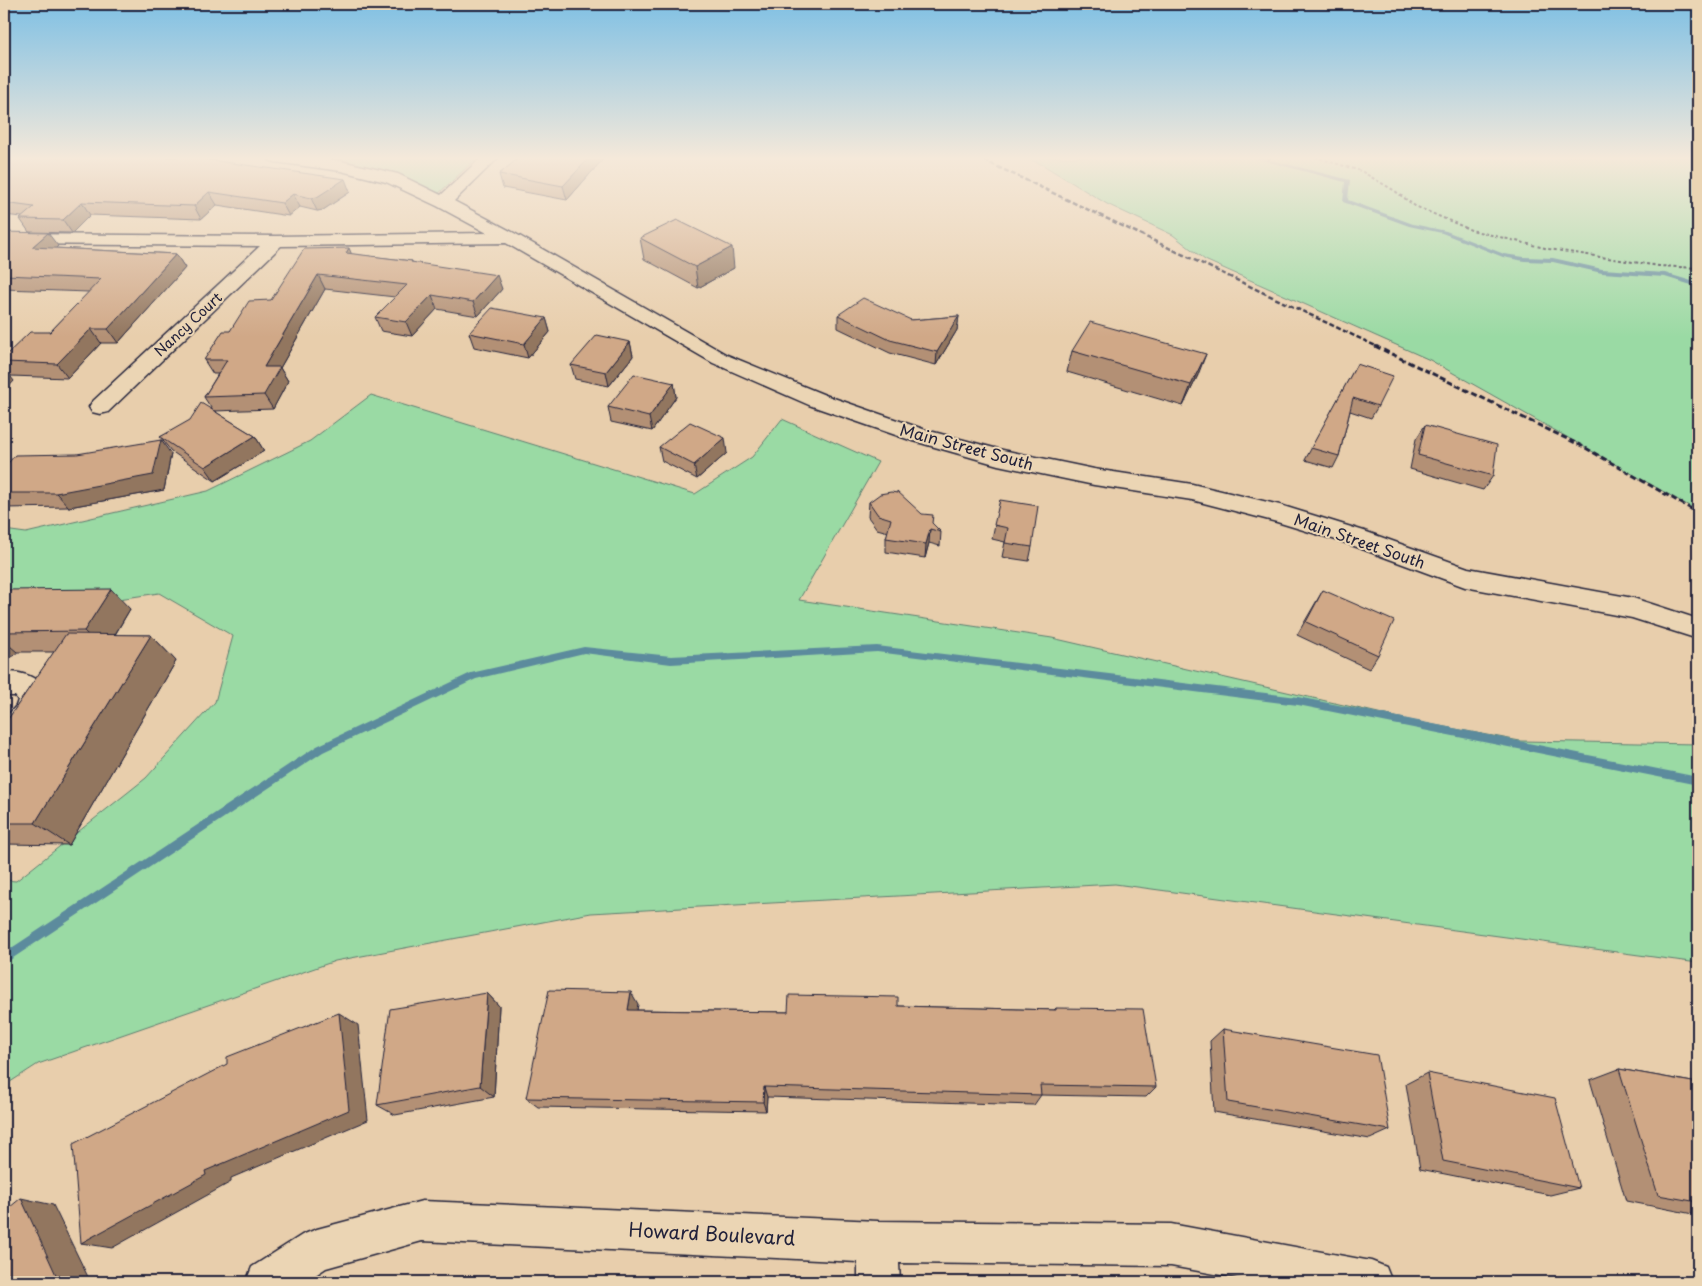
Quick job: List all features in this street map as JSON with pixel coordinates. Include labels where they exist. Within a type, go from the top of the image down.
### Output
[{"type":"street","name":"Main Street South","points":[[471,217],[720,359],[817,400],[918,435],[998,458],[1094,477],[1192,492],[1280,514],[1355,537],[1465,577],[1633,608],[1698,628]]},
{"type":"street","points":[[4,238],[276,241],[510,238]]},
{"type":"street","name":"Nancy Court","points":[[100,407],[276,241]]},
{"type":"street","points":[[4,684],[22,685],[29,690],[32,697],[31,706],[25,716],[4,735]]},
{"type":"street","name":"Howard Boulevard","points":[[267,1282],[317,1250],[422,1220],[878,1242],[1171,1245],[1371,1282]]},
{"type":"street","points":[[878,1242],[878,1282]]},
{"type":"path","points":[[1441,217],[1471,230],[1549,249],[1659,266],[1698,268]]},
{"type":"green space","points":[[1135,217],[1698,217],[1698,511],[1430,360],[1205,260],[1173,235]]},
{"type":"green space","points":[[371,395],[695,494],[752,457],[782,419],[878,462],[799,600],[1052,638],[1413,721],[1520,741],[1698,744],[1698,963],[1115,884],[591,913],[335,961],[38,1064],[4,1086],[4,880],[16,881],[146,778],[215,702],[233,636],[159,593],[4,616],[4,530],[26,533],[208,491],[310,441]]},
{"type":"building","points":[[22,217],[66,217],[63,220],[20,219]]},
{"type":"building","points":[[677,220],[732,247],[695,267],[640,238]]},
{"type":"building","points":[[4,232],[48,233],[32,247],[176,254],[108,329],[91,329],[57,364],[4,362],[4,357],[30,332],[50,332],[101,279],[4,275]]},
{"type":"building","points":[[349,248],[346,253],[412,261],[497,275],[473,302],[432,295],[406,322],[375,317],[407,285],[318,275],[264,367],[280,367],[264,395],[204,397],[227,360],[204,360],[223,331],[230,331],[249,301],[271,300],[304,249]]},
{"type":"building","points":[[863,298],[911,320],[959,316],[937,352],[890,340],[838,315]]},
{"type":"building","points":[[492,308],[546,318],[524,344],[469,333]]},
{"type":"building","points":[[1090,322],[1206,354],[1191,385],[1072,351]]},
{"type":"building","points":[[597,335],[630,342],[606,372],[571,365]]},
{"type":"building","points":[[1357,364],[1393,376],[1378,406],[1353,398],[1339,456],[1311,448]]},
{"type":"building","points":[[634,374],[674,383],[649,417],[608,407]]},
{"type":"building","points":[[201,403],[255,436],[205,467],[160,437],[190,420]]},
{"type":"building","points":[[690,422],[725,438],[694,465],[659,447]]},
{"type":"building","points":[[1425,425],[1497,445],[1493,476],[1418,455]]},
{"type":"building","points":[[161,440],[153,475],[56,493],[4,493],[4,468],[15,455],[77,454]]},
{"type":"building","points":[[897,491],[922,514],[933,515],[932,523],[941,532],[930,529],[926,544],[886,538],[891,519],[878,515],[869,502],[880,494],[897,493]]},
{"type":"building","points":[[1000,500],[1038,506],[1032,547],[1005,543],[1008,528],[994,525]]},
{"type":"building","points":[[111,589],[84,631],[4,632],[4,590]]},
{"type":"building","points":[[1323,590],[1394,621],[1378,655],[1306,622]]},
{"type":"building","points":[[66,634],[151,635],[35,823],[4,823],[4,725]]},
{"type":"building","points":[[549,990],[631,992],[628,1010],[788,1012],[789,995],[898,997],[898,1006],[1056,1010],[1056,1008],[1143,1009],[1156,1087],[1040,1085],[1041,1095],[764,1087],[763,1102],[526,1098]]},
{"type":"building","points":[[487,993],[480,1086],[377,1105],[390,1009]]},
{"type":"building","points":[[339,1013],[349,1110],[205,1171],[206,1175],[81,1243],[73,1144],[227,1064],[227,1057]]},
{"type":"building","points":[[1223,1029],[1377,1055],[1390,1130],[1228,1102]]},
{"type":"building","points":[[1619,1069],[1698,1083],[1698,1202],[1658,1195]]},
{"type":"building","points":[[1427,1073],[1555,1098],[1579,1188],[1443,1161]]},
{"type":"building","points":[[21,1198],[57,1277],[51,1282],[4,1282],[4,1212]]},
{"type":"waterway","points":[[1389,217],[1411,225],[1444,232],[1503,255],[1524,259],[1553,260],[1602,271],[1665,275],[1698,285]]},
{"type":"waterway","points":[[4,959],[320,749],[474,676],[584,650],[671,660],[877,649],[1298,701],[1698,781]]},
{"type":"railway","points":[[1104,217],[1378,347]]},
{"type":"railway","points":[[1375,346],[1584,447],[1698,513]]}]
